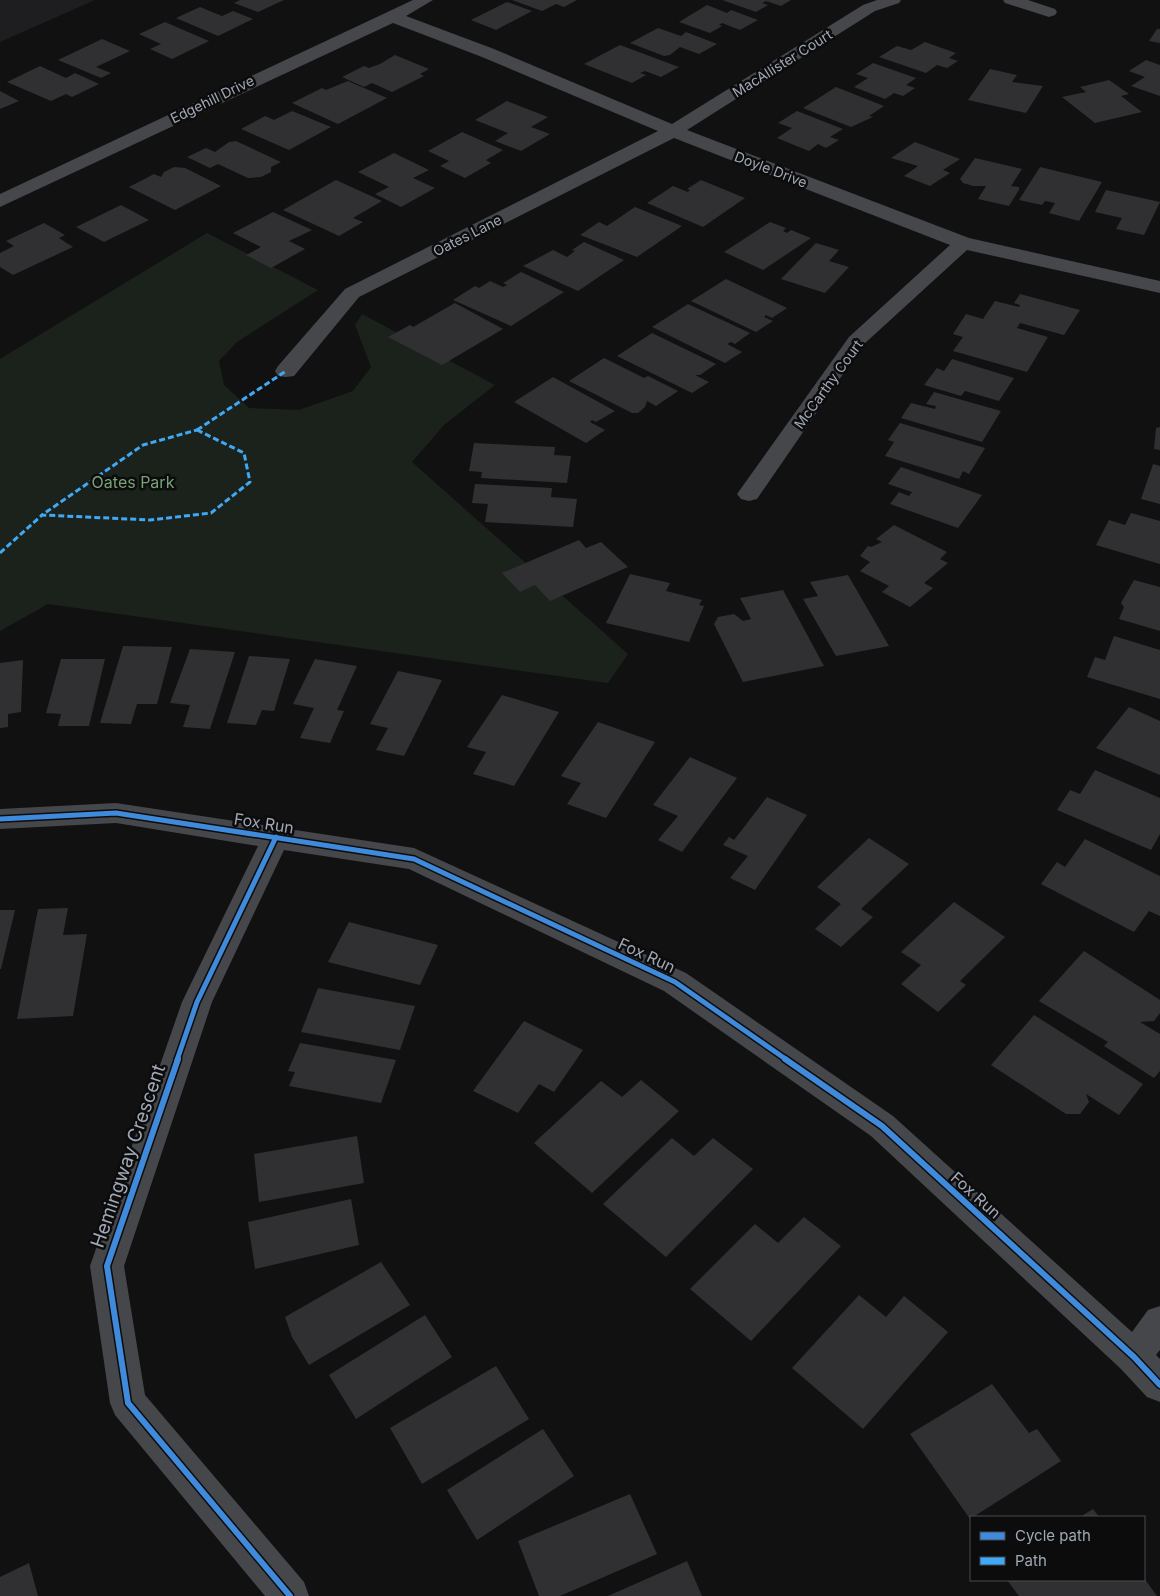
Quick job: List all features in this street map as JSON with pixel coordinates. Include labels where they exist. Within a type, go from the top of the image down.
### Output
[{"type":"street","name":"Edgehill Drive","points":[[0,201],[259,77],[392,18],[425,0]]},
{"type":"street","name":"MacAllister Court","points":[[673,131],[869,8],[893,0]]},
{"type":"street","points":[[1011,0],[1049,12]]},
{"type":"street","name":"Doyle Drive","points":[[392,18],[488,54],[673,131],[963,243],[1160,287]]},
{"type":"street","name":"Oates Lane","points":[[286,371],[352,293],[673,131]]},
{"type":"street","name":"McCarthy Court","points":[[749,494],[856,342],[963,243]]},
{"type":"street","name":"Fox Run","points":[[0,819],[116,814],[414,859],[675,982],[882,1126],[1134,1357],[1160,1385]]},
{"type":"street","name":"Hemingway Crescent","points":[[276,837],[197,1002],[107,1266],[128,1403],[290,1596]]},
{"type":"street","points":[[1134,1357],[1160,1322]]},
{"type":"shaded area","points":[[0,0],[95,0],[0,42]]},
{"type":"green space","name":"Oates Park","points":[[207,233],[318,290],[237,342],[219,361],[224,385],[249,408],[299,410],[353,391],[371,367],[355,325],[362,314],[495,385],[444,425],[412,462],[628,654],[608,683],[48,604],[0,631],[0,359]]},
{"type":"building","points":[[240,0],[284,0],[258,12],[234,3]]},
{"type":"building","points":[[512,0],[577,0],[564,7],[556,4],[542,11]]},
{"type":"building","points":[[722,0],[791,0],[781,6],[766,1],[762,3],[768,5],[756,12]]},
{"type":"building","points":[[507,2],[532,11],[496,30],[471,20]]},
{"type":"building","points":[[707,5],[727,13],[731,10],[758,20],[740,30],[722,23],[719,25],[722,26],[710,33],[679,22]]},
{"type":"building","points":[[200,7],[222,16],[233,11],[253,19],[218,36],[176,18]]},
{"type":"building","points":[[165,22],[209,41],[172,59],[150,49],[161,44],[139,34]]},
{"type":"building","points":[[658,28],[681,36],[686,32],[717,44],[699,54],[680,47],[670,55],[664,56],[630,43]]},
{"type":"building","points":[[1157,29],[1160,29],[1160,43],[1149,41]]},
{"type":"building","points":[[102,39],[130,51],[96,67],[111,73],[101,78],[58,60]]},
{"type":"building","points":[[925,42],[956,53],[949,58],[958,61],[947,68],[937,65],[926,73],[879,57],[897,46],[911,50]]},
{"type":"building","points":[[620,45],[679,67],[661,77],[645,71],[640,73],[646,75],[632,83],[584,64]]},
{"type":"building","points":[[395,55],[429,69],[420,74],[424,76],[392,92],[372,83],[364,87],[342,77],[364,66],[369,68],[380,64]]},
{"type":"building","points":[[1146,60],[1160,65],[1160,96],[1131,86],[1145,77],[1129,71]]},
{"type":"building","points":[[873,63],[916,78],[906,85],[915,88],[903,96],[894,93],[885,99],[854,87],[868,78],[856,74]]},
{"type":"building","points":[[40,66],[66,78],[75,73],[99,84],[72,97],[66,94],[51,101],[7,82]]},
{"type":"building","points":[[990,69],[1017,75],[1012,82],[1043,86],[1026,113],[968,100]]},
{"type":"building","points":[[1109,80],[1129,94],[1121,96],[1142,112],[1095,123],[1062,97],[1086,92],[1080,87]]},
{"type":"building","points":[[348,81],[387,98],[338,124],[292,103],[322,88],[326,90]]},
{"type":"building","points":[[836,87],[884,106],[869,116],[873,117],[851,127],[803,108]]},
{"type":"building","points":[[0,91],[19,101],[0,109]]},
{"type":"building","points":[[507,101],[548,117],[531,127],[550,134],[521,151],[495,141],[508,133],[475,120]]},
{"type":"building","points":[[292,111],[331,127],[289,150],[241,129],[265,116],[274,120]]},
{"type":"building","points":[[797,111],[843,129],[830,137],[839,140],[826,148],[818,144],[809,151],[777,138],[792,128],[778,123]]},
{"type":"building","points":[[462,132],[503,150],[486,160],[491,163],[465,178],[440,166],[449,161],[428,151]]},
{"type":"building","points":[[236,141],[281,162],[271,167],[271,172],[261,177],[248,178],[218,164],[210,168],[187,157],[206,148],[215,152],[229,142]]},
{"type":"building","points":[[915,142],[960,159],[943,170],[950,173],[930,186],[904,176],[918,166],[891,158]]},
{"type":"building","points":[[394,153],[429,170],[413,178],[435,188],[401,207],[375,194],[389,187],[358,172]]},
{"type":"building","points":[[975,158],[1022,169],[1011,186],[1019,187],[1019,190],[1009,206],[978,199],[986,186],[973,186],[963,183],[960,179]]},
{"type":"building","points":[[174,167],[185,168],[221,186],[175,210],[129,187],[154,174],[161,177],[164,172]]},
{"type":"building","points":[[1040,167],[1102,182],[1079,221],[1049,213],[1055,203],[1045,201],[1042,205],[1019,200]]},
{"type":"building","points":[[336,180],[382,201],[353,218],[363,222],[339,236],[283,210]]},
{"type":"building","points":[[701,180],[745,198],[703,227],[647,203],[673,186],[688,192],[690,190],[687,189]]},
{"type":"building","points":[[1106,190],[1160,202],[1144,235],[1116,229],[1122,218],[1095,212]]},
{"type":"building","points":[[121,205],[149,220],[104,242],[76,227]]},
{"type":"building","points":[[635,207],[682,226],[637,257],[580,235],[599,222],[607,226]]},
{"type":"building","points":[[273,212],[312,230],[289,241],[305,249],[271,268],[246,255],[261,247],[233,233]]},
{"type":"building","points":[[770,222],[786,228],[783,231],[787,233],[791,230],[811,238],[763,270],[724,252]]},
{"type":"building","points":[[44,223],[65,235],[59,238],[73,247],[13,275],[0,267],[0,253],[14,246],[6,241]]},
{"type":"building","points":[[584,242],[624,260],[578,291],[523,266],[553,250],[567,257],[575,251],[572,250]]},
{"type":"building","points":[[816,243],[839,250],[829,261],[849,267],[825,293],[781,279]]},
{"type":"building","points":[[521,272],[564,292],[511,326],[453,300],[475,286],[479,288],[490,281],[503,287],[507,285],[503,283]]},
{"type":"building","points":[[726,279],[787,308],[772,318],[766,315],[764,317],[773,321],[756,332],[691,301]]},
{"type":"building","points":[[1020,294],[1080,310],[1064,335],[1020,323],[1017,328],[1048,337],[1027,372],[953,351],[963,337],[953,334],[966,314],[983,319],[995,301],[1019,307],[1020,305],[1014,303]]},
{"type":"building","points":[[455,303],[503,329],[442,365],[388,337],[410,325],[413,327]]},
{"type":"building","points":[[688,304],[750,333],[735,344],[731,342],[727,344],[742,352],[725,363],[652,327]]},
{"type":"building","points":[[652,333],[716,364],[700,375],[695,375],[709,382],[692,393],[617,356]]},
{"type":"building","points":[[604,358],[644,378],[648,376],[678,391],[656,406],[647,401],[645,407],[638,413],[632,413],[569,381]]},
{"type":"building","points":[[952,359],[1014,378],[999,401],[965,391],[961,396],[924,385],[937,368],[944,371]]},
{"type":"building","points":[[553,377],[615,411],[596,422],[592,420],[590,422],[605,430],[586,443],[514,402]]},
{"type":"building","points":[[934,392],[1001,411],[982,442],[901,418],[911,403],[935,409],[936,406],[926,404]]},
{"type":"building","points":[[900,423],[985,448],[969,474],[963,471],[959,479],[885,456],[894,442],[888,440]]},
{"type":"building","points":[[1160,427],[1160,450],[1154,449],[1156,428]]},
{"type":"building","points":[[474,443],[555,447],[554,455],[571,456],[567,483],[481,478],[482,472],[469,471]]},
{"type":"building","points":[[1153,464],[1160,466],[1160,504],[1141,499]]},
{"type":"building","points":[[901,467],[982,495],[958,528],[890,504],[899,492],[909,496],[912,492],[888,484]]},
{"type":"building","points":[[475,484],[552,488],[551,497],[577,499],[573,527],[485,522],[488,504],[472,503]]},
{"type":"building","points":[[1131,513],[1160,521],[1160,564],[1096,545],[1109,520],[1125,525]]},
{"type":"building","points":[[894,525],[947,552],[940,559],[948,563],[924,583],[933,588],[910,607],[882,592],[889,586],[860,571],[870,562],[860,556],[868,546],[871,547],[882,542],[876,539]]},
{"type":"building","points":[[579,540],[586,548],[601,542],[628,567],[550,601],[535,585],[520,592],[502,573]]},
{"type":"building","points":[[630,574],[670,583],[666,591],[702,600],[699,605],[704,606],[689,642],[606,623]]},
{"type":"building","points":[[848,575],[889,646],[836,656],[803,599],[818,596],[810,582]]},
{"type":"building","points":[[1134,580],[1160,587],[1160,631],[1119,619],[1124,607],[1121,603]]},
{"type":"building","points":[[783,590],[824,666],[743,682],[714,624],[718,617],[734,614],[743,621],[751,619],[740,598]]},
{"type":"building","points":[[1114,636],[1160,650],[1160,699],[1087,677],[1095,657],[1105,660]]},
{"type":"building","points":[[123,646],[172,647],[157,704],[137,704],[131,724],[100,723]]},
{"type":"building","points":[[190,649],[235,652],[210,729],[183,727],[190,705],[170,703]]},
{"type":"building","points":[[249,656],[290,659],[274,711],[262,710],[256,725],[227,723]]},
{"type":"building","points":[[61,659],[105,659],[89,726],[58,726],[61,714],[46,713]]},
{"type":"building","points":[[315,659],[357,666],[337,710],[344,711],[330,743],[300,738],[314,708],[293,704]]},
{"type":"building","points":[[23,660],[21,712],[8,714],[8,727],[0,728],[0,663]]},
{"type":"building","points":[[398,671],[442,680],[404,756],[376,750],[388,728],[370,724]]},
{"type":"building","points":[[502,695],[559,712],[514,786],[473,774],[486,752],[467,747]]},
{"type":"building","points":[[1129,707],[1160,721],[1160,775],[1096,748]]},
{"type":"building","points":[[598,722],[655,742],[606,818],[567,804],[581,783],[561,776]]},
{"type":"building","points":[[690,757],[737,778],[682,852],[658,840],[678,816],[653,805]]},
{"type":"building","points":[[1095,770],[1160,798],[1160,834],[1151,850],[1057,810],[1070,790],[1080,794]]},
{"type":"building","points":[[767,797],[807,815],[755,890],[730,878],[748,856],[723,845],[729,837],[734,840]]},
{"type":"building","points":[[869,838],[909,864],[861,909],[873,917],[841,947],[815,929],[841,904],[817,887]]},
{"type":"building","points":[[1085,839],[1160,876],[1160,916],[1149,911],[1134,932],[1041,884],[1057,862],[1065,867]]},
{"type":"building","points":[[954,902],[1005,937],[960,981],[966,985],[938,1012],[901,984],[921,965],[901,952]]},
{"type":"building","points":[[68,908],[63,935],[87,934],[73,1016],[17,1019],[38,909]]},
{"type":"building","points":[[0,910],[15,910],[1,969],[0,969]]},
{"type":"building","points":[[349,922],[438,945],[420,985],[328,962]]},
{"type":"building","points":[[1084,951],[1160,1000],[1160,1013],[1154,1021],[1140,1022],[1160,1034],[1160,1071],[1154,1078],[1104,1046],[1108,1042],[1039,1001]]},
{"type":"building","points":[[318,988],[415,1006],[400,1050],[301,1032]]},
{"type":"building","points":[[1034,1015],[1143,1084],[1119,1115],[1086,1094],[1089,1102],[1080,1114],[1066,1114],[991,1065]]},
{"type":"building","points":[[524,1021],[583,1050],[554,1092],[539,1084],[518,1113],[473,1091]]},
{"type":"building","points":[[300,1043],[396,1060],[381,1103],[289,1086],[295,1072],[288,1071]]},
{"type":"building","points":[[641,1080],[679,1111],[592,1193],[534,1143],[601,1081],[622,1097]]},
{"type":"building","points":[[357,1136],[364,1183],[259,1202],[254,1154]]},
{"type":"building","points":[[672,1138],[694,1156],[713,1138],[753,1169],[666,1257],[603,1204]]},
{"type":"building","points":[[351,1199],[359,1245],[255,1269],[248,1222]]},
{"type":"building","points":[[804,1217],[841,1246],[751,1341],[690,1289],[755,1224],[778,1243]]},
{"type":"building","points":[[381,1262],[410,1305],[309,1365],[292,1337],[285,1317]]},
{"type":"building","points":[[859,1295],[886,1317],[904,1296],[948,1332],[863,1429],[792,1368]]},
{"type":"building","points":[[425,1315],[452,1357],[356,1419],[329,1375]]},
{"type":"building","points":[[496,1366],[529,1419],[422,1484],[390,1428]]},
{"type":"building","points":[[992,1384],[1029,1433],[1037,1429],[1061,1461],[975,1516],[970,1516],[970,1519],[910,1434]]},
{"type":"building","points":[[543,1429],[574,1476],[477,1540],[447,1490]]},
{"type":"building","points":[[630,1494],[657,1554],[560,1596],[539,1596],[518,1541]]},
{"type":"building","points":[[1093,1509],[1098,1516],[1082,1516]]},
{"type":"building","points":[[687,1561],[702,1596],[608,1596]]},
{"type":"building","points":[[29,1563],[38,1596],[0,1596],[0,1577]]},
{"type":"building","points":[[1145,1579],[1157,1596],[1019,1596],[1008,1581],[1145,1581]]},
{"type":"marked path","points":[[197,430],[286,371]]},
{"type":"marked path","points":[[0,553],[42,515],[143,445],[197,430],[244,453],[250,482],[211,513],[150,520],[42,515]]},
{"type":"cycle path","points":[[0,819],[116,813],[414,859],[675,982],[882,1126],[1134,1357],[1160,1385]]},
{"type":"cycle path","points":[[276,837],[197,1002],[107,1266],[128,1403],[290,1596]]}]
